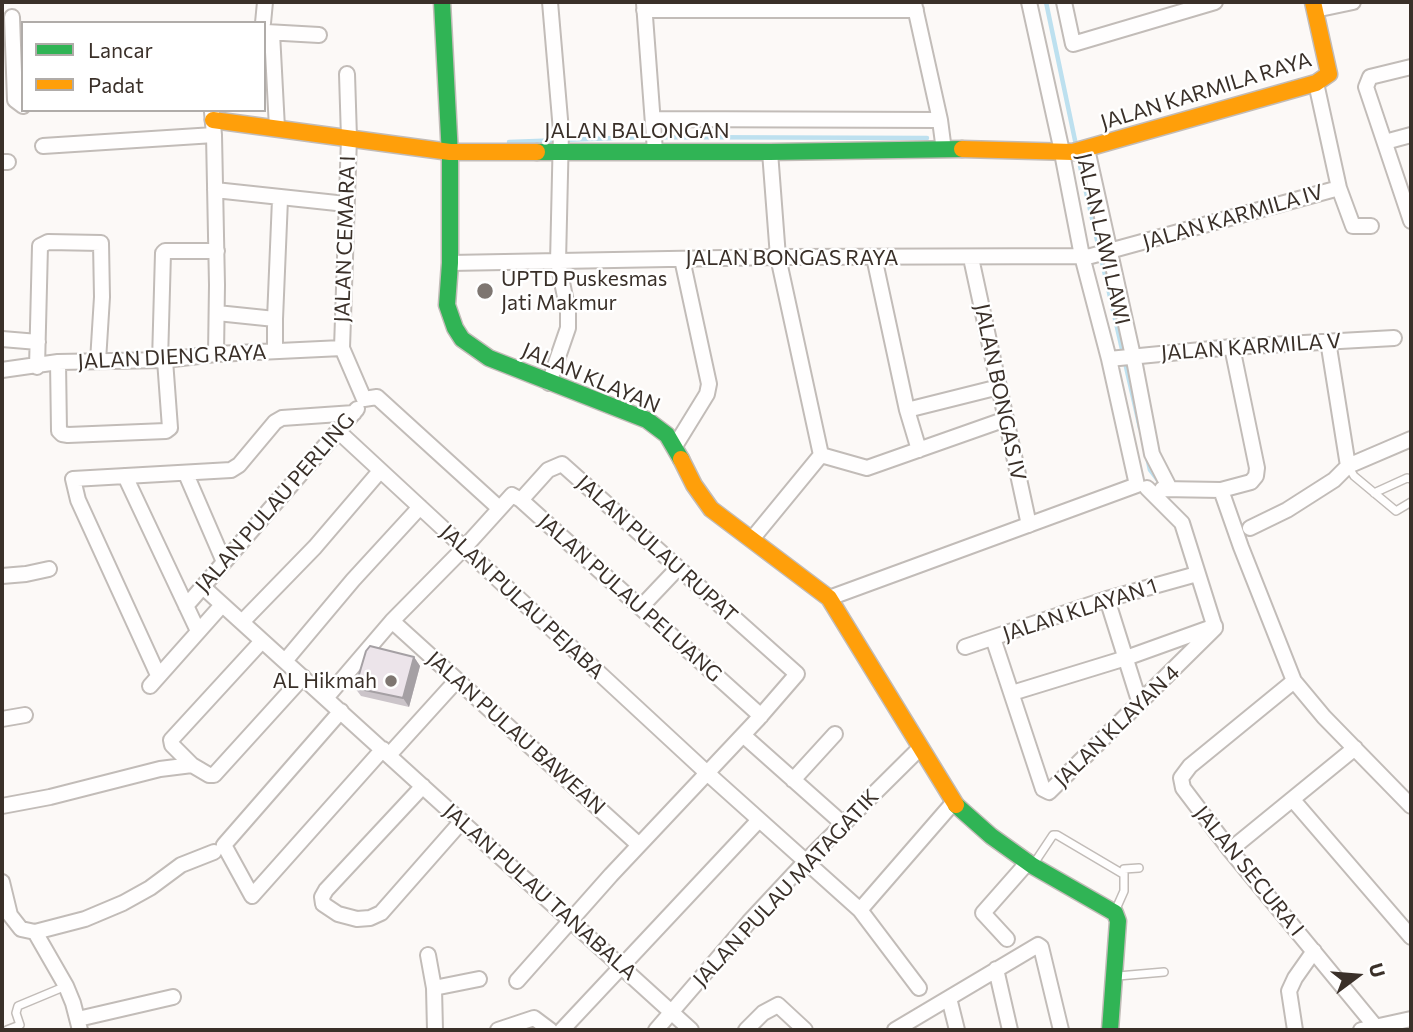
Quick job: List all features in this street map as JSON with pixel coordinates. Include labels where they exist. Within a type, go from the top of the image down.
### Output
[{"type":"street","points":[[265,2],[266,21]]},
{"type":"street","name":"JALAN KLAYAN","points":[[442,2],[449,144],[450,263],[447,305],[462,339],[489,358],[647,420],[667,435],[694,485],[711,509],[829,598],[953,803],[991,836],[1030,864],[1115,913]]},
{"type":"street","points":[[549,383],[568,328],[568,312],[558,262],[561,142],[550,2]]},
{"type":"street","name":"JALAN LAWI LAWI","points":[[1029,2],[1070,147],[1123,356],[1142,486]]},
{"type":"street","points":[[1064,2],[1073,44],[1215,2]]},
{"type":"street","points":[[1314,6],[1353,2]]},
{"type":"street","points":[[653,121],[942,135],[915,6],[644,6],[655,147]]},
{"type":"street","name":"JALAN KARMILA RAYA","points":[[1070,147],[1316,83],[1329,74],[1314,6]]},
{"type":"street","points":[[12,17],[15,100],[21,104]]},
{"type":"street","points":[[276,123],[266,29],[319,35]]},
{"type":"street","points":[[1411,67],[1370,77],[1366,87],[1411,221]]},
{"type":"street","name":"JALAN CEMARA I","points":[[347,74],[342,348],[363,399]]},
{"type":"street","name":"JALAN KARMILA IV","points":[[1097,254],[1339,188],[1316,83]]},
{"type":"street","points":[[43,146],[213,122],[216,354]]},
{"type":"street","name":"JALAN BALONGAN","points":[[213,122],[276,123],[449,144],[561,142],[770,152],[942,135],[1070,147]]},
{"type":"street","points":[[1385,142],[1411,135]]},
{"type":"street","points":[[1070,147],[1123,356],[1152,454],[1170,489]]},
{"type":"street","points":[[770,152],[778,257],[821,455]]},
{"type":"street","points":[[1339,188],[1353,226],[1371,226]]},
{"type":"street","points":[[215,191],[346,204]]},
{"type":"street","points":[[275,351],[280,199]]},
{"type":"street","points":[[37,366],[40,246],[48,242],[98,242],[102,246],[98,361]]},
{"type":"street","points":[[58,362],[59,431],[62,434],[166,432],[170,428],[162,361],[163,253],[216,251]]},
{"type":"street","name":"JALAN BONGAS RAYA","points":[[450,263],[778,257],[971,258],[1097,254]]},
{"type":"street","points":[[874,257],[907,410],[919,450]]},
{"type":"street","points":[[675,446],[707,394],[709,384],[682,258]]},
{"type":"street","name":"JALAN BONGAS IV","points":[[971,258],[1030,525]]},
{"type":"street","points":[[217,313],[275,319]]},
{"type":"street","name":"JALAN KARMILA V","points":[[1123,356],[1394,338]]},
{"type":"street","points":[[2,339],[38,342]]},
{"type":"street","points":[[1328,341],[1348,466]]},
{"type":"street","points":[[829,598],[1142,486],[1222,490],[1251,482],[1256,476],[1257,468],[1232,347]]},
{"type":"street","name":"JALAN DIENG RAYA","points":[[2,370],[58,362],[162,361],[216,354],[342,348]]},
{"type":"street","points":[[907,410],[999,387]]},
{"type":"street","points":[[363,399],[377,397],[499,508]]},
{"type":"street","name":"JALAN PULAU PERLING","points":[[186,606],[339,432],[363,399]]},
{"type":"street","points":[[222,605],[154,680],[78,500],[73,479],[231,470],[239,465],[275,422],[282,418],[354,413]]},
{"type":"street","points":[[821,455],[867,468],[1006,419]]},
{"type":"street","name":"JALAN PULAU PEJABA","points":[[339,432],[706,772],[860,910],[919,988]]},
{"type":"street","points":[[1250,528],[1287,510],[1334,480],[1348,466],[1411,439]]},
{"type":"street","points":[[752,539],[821,455]]},
{"type":"street","name":"JALAN PULAU RUPAT","points":[[521,500],[548,470],[562,464],[797,674],[761,716]]},
{"type":"street","points":[[242,622],[315,547],[380,471]]},
{"type":"street","points":[[186,474],[224,562]]},
{"type":"street","points":[[125,475],[198,631]]},
{"type":"street","points":[[1012,694],[1214,628],[1182,523],[1142,486]]},
{"type":"street","points":[[1222,490],[1241,547],[1294,681],[1411,806]]},
{"type":"street","name":"JALAN PULAU PELUANG","points":[[326,698],[392,621],[464,548],[510,495],[515,495],[761,716]]},
{"type":"street","points":[[285,661],[419,507]]},
{"type":"street","points":[[2,576],[49,569]]},
{"type":"street","points":[[640,607],[677,569]]},
{"type":"street","name":"JALAN KLAYAN 1","points":[[965,647],[1107,599],[1196,575]]},
{"type":"street","name":"JALAN PULAU TANABALA","points":[[203,587],[691,1030]]},
{"type":"street","points":[[1107,599],[1140,704]]},
{"type":"street","name":"JALAN PULAU BAWEAN","points":[[392,621],[639,845]]},
{"type":"street","name":"JALAN KLAYAN 4","points":[[993,638],[1043,789],[1049,792],[1214,628]]},
{"type":"street","points":[[262,641],[171,740],[172,745],[192,765],[214,775],[303,677]]},
{"type":"street","points":[[219,848],[252,896],[457,680]]},
{"type":"street","name":"JALAN SECURA I","points":[[1294,681],[1190,766],[1181,778],[1183,788],[1230,850],[1314,951],[1368,1028]]},
{"type":"street","points":[[3,889],[10,915],[21,929],[34,932],[85,919],[123,903],[150,888],[181,865],[219,848],[341,711]]},
{"type":"street","points":[[2,719],[25,715]]},
{"type":"street","points":[[517,981],[706,772],[761,716]]},
{"type":"street","points":[[793,780],[835,734]]},
{"type":"street","points":[[743,735],[842,823]]},
{"type":"street","points":[[1230,850],[1355,748]]},
{"type":"street","name":"JALAN PULAU MATAGATIK","points":[[656,1030],[806,861],[919,749]]},
{"type":"street","points":[[2,806],[123,780],[160,769],[192,765]]},
{"type":"street","points":[[423,786],[326,890],[321,897],[323,904],[338,914],[357,919],[370,918],[381,913],[462,821]]},
{"type":"street","points":[[1293,800],[1411,937]]},
{"type":"street","points":[[860,910],[953,803]]},
{"type":"street","points":[[562,1030],[759,820]]},
{"type":"street","points":[[1007,939],[983,913],[1030,864]]},
{"type":"street","points":[[1110,1030],[1118,921],[1115,913]]},
{"type":"street","points":[[34,932],[66,986],[79,1025],[173,997]]},
{"type":"street","points":[[898,1029],[1033,947],[1041,947],[1061,1030]]},
{"type":"street","points":[[1295,1030],[1289,991],[1314,951]]},
{"type":"street","points":[[428,955],[434,988],[435,1030]]},
{"type":"street","points":[[996,969],[1010,1030]]},
{"type":"street","points":[[434,988],[479,979]]},
{"type":"street","points":[[949,998],[957,1030]]},
{"type":"street","points":[[746,1030],[763,1013],[778,1005],[805,1030]]},
{"type":"street","points":[[498,1030],[534,1018],[550,1030]]},
{"type":"street","points":[[1368,1028],[1411,1019]]},
{"type":"lane","points":[[1348,466],[1354,476],[1396,512],[1411,502]]},
{"type":"lane","points":[[1374,493],[1411,479]]},
{"type":"lane","points":[[1030,864],[1053,835],[1057,835],[1123,874]]},
{"type":"lane","points":[[1115,913],[1124,891],[1123,874],[1126,868],[1139,868]]},
{"type":"lane","points":[[1114,976],[1164,972]]},
{"type":"lane","points":[[7,1030],[19,1025],[15,1008],[66,986]]},
{"type":"building","name":"AL Hikmah","points":[[370,646],[414,657],[403,698],[355,688]]},
{"type":"waterway","points":[[1046,2],[1076,145]]},
{"type":"waterway","points":[[509,142],[644,137],[927,138]]},
{"type":"waterway","points":[[1078,157],[1140,428]]},
{"type":"waterway","points":[[1147,457],[1150,470],[1160,483]]},
{"type":"traffic: fast","points":[[442,2],[450,156],[450,263],[447,305],[455,328],[462,339],[489,358],[647,420],[667,435],[681,459]]},
{"type":"traffic: fast","points":[[537,152],[962,149]]},
{"type":"traffic: fast","points":[[956,805],[991,836],[1033,866],[1115,913],[1118,921],[1110,1030]]},
{"type":"traffic: slow","points":[[962,149],[1073,152],[1316,83],[1329,74],[1313,2]]},
{"type":"traffic: slow","points":[[213,120],[450,152],[537,152]]},
{"type":"traffic: slow","points":[[681,459],[694,485],[711,509],[829,598],[956,805]]},
{"type":"place","name":"UPTD Puskesmas Jati Makmur","points":[[485,291]]},
{"type":"place","name":"AL Hikmah","points":[[391,681]]}]
